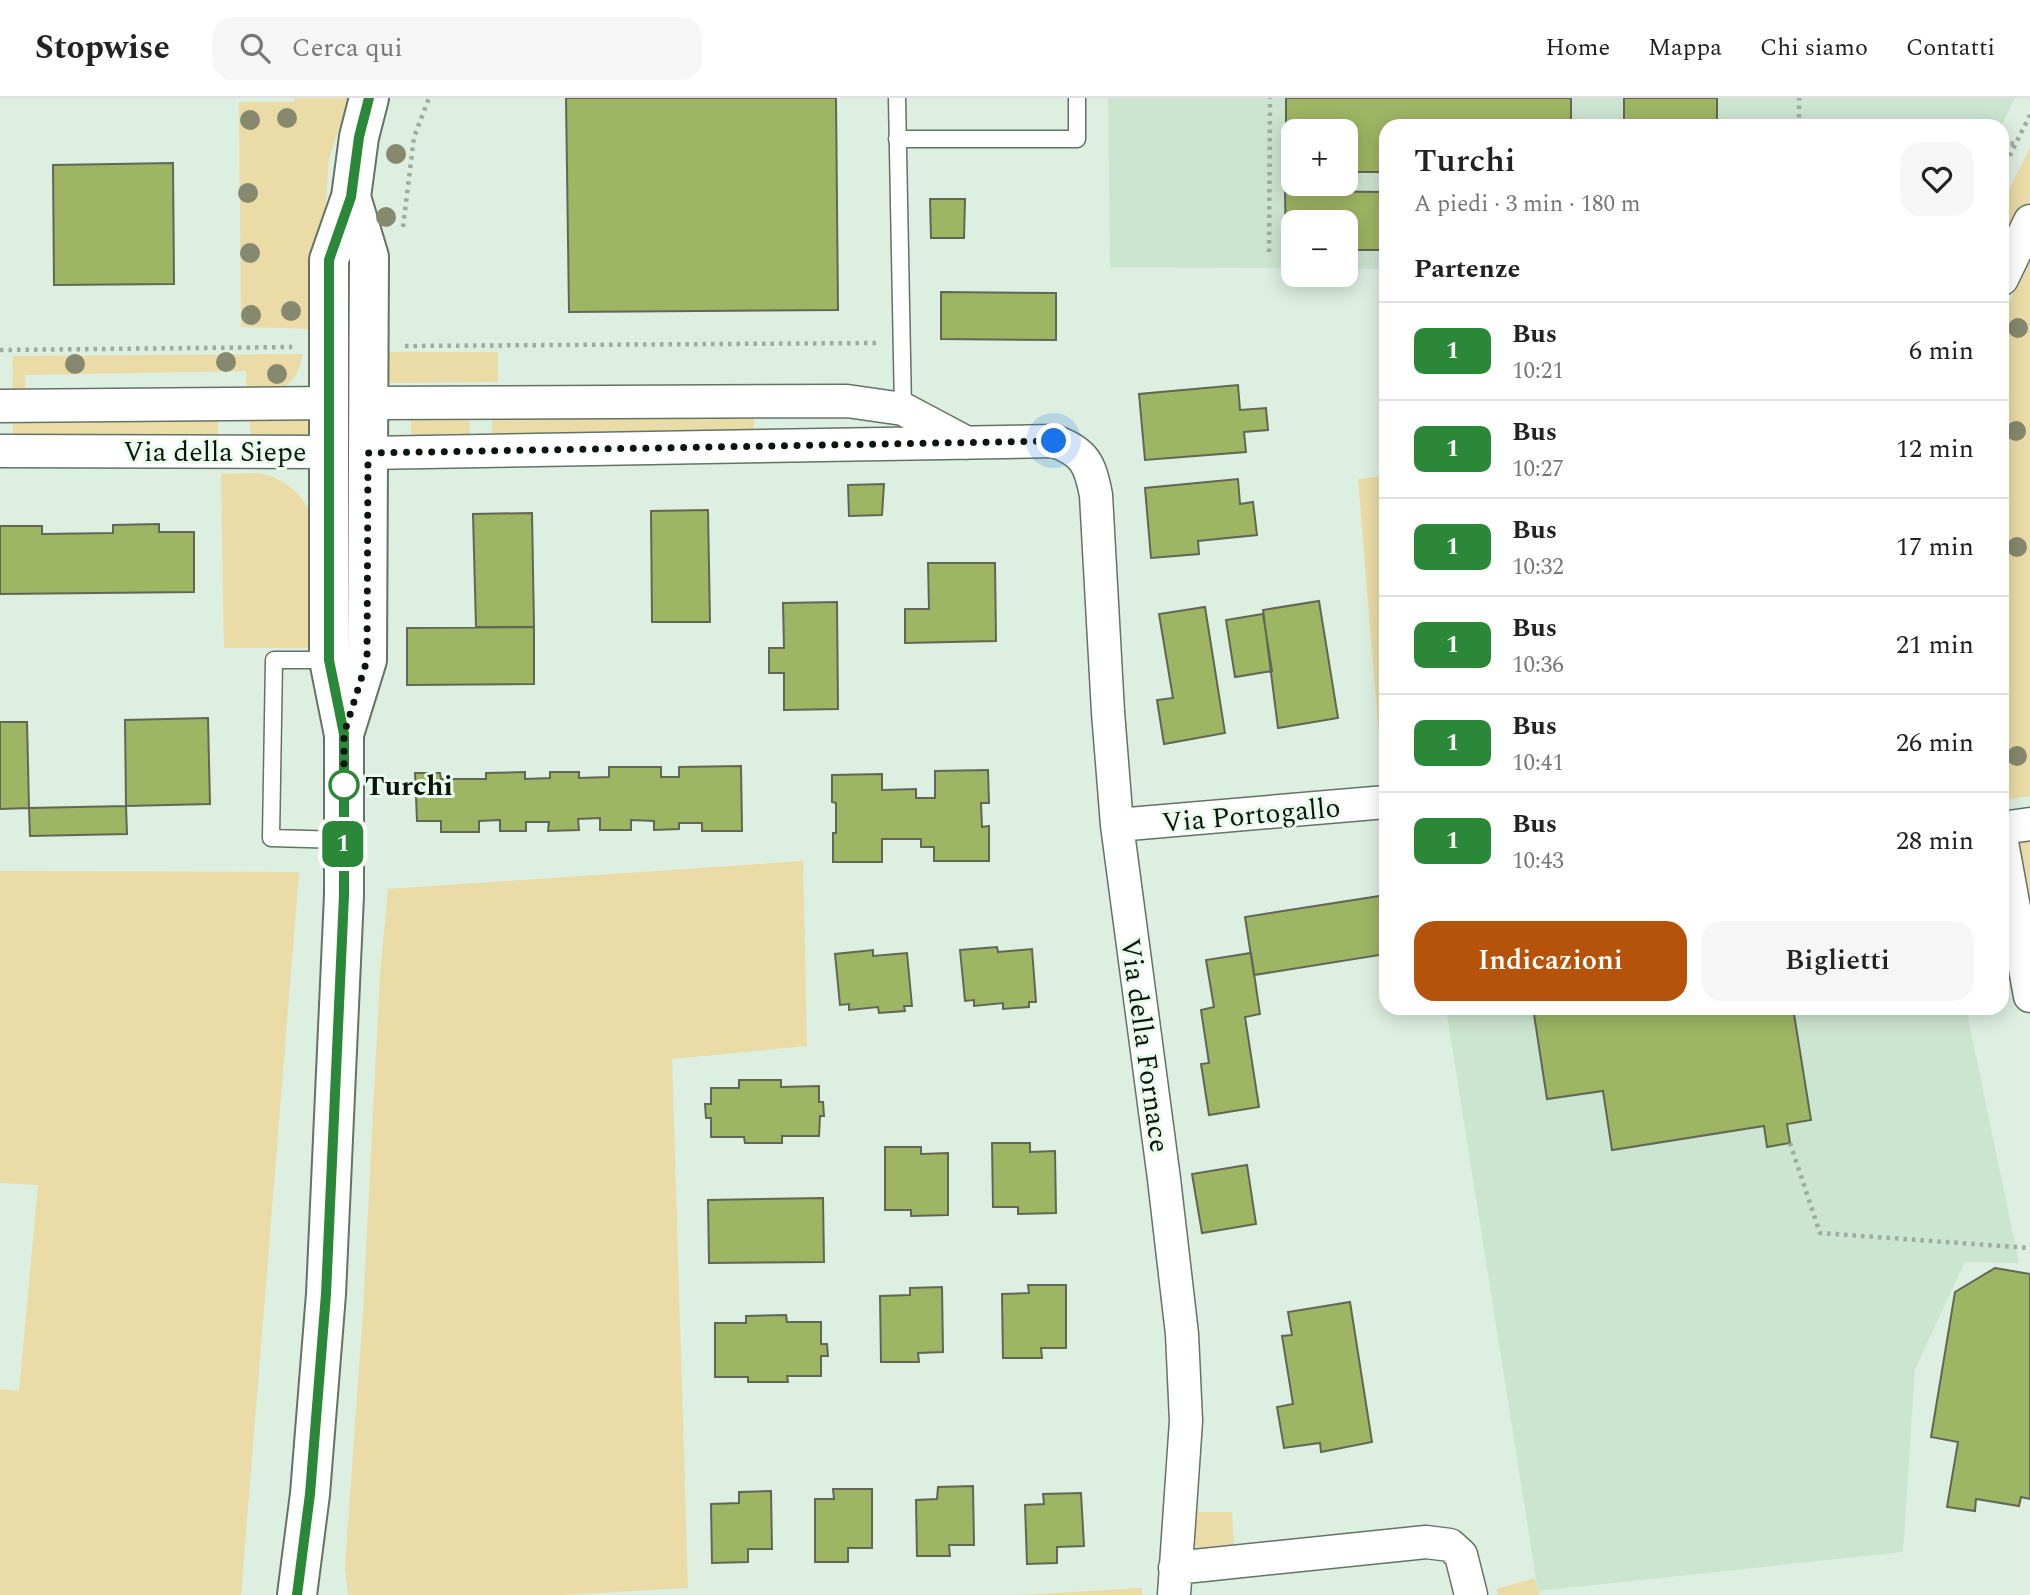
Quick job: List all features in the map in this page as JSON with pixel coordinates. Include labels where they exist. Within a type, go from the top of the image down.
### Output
[{"type":"street","points":[[298,1595],[310,1494],[326,1294],[344,895],[344,734],[329,660],[329,260],[351,197],[359,137],[369,98]]},
{"type":"street","points":[[344,734],[367,660],[369,257],[351,197]]},
{"type":"street","points":[[2009,264],[2030,221]]},
{"type":"street","points":[[766,401],[766,447]]},
{"type":"street","points":[[847,401],[847,446]]},
{"type":"street","name":"Via della Siepe","points":[[0,406],[847,401],[903,409],[968,444]]},
{"type":"street","name":"Via della Siepe","points":[[0,450],[368,453],[1054,441],[1070,447],[1084,457],[1092,473],[1096,495]]},
{"type":"street","name":"Via della Fornace","points":[[1096,495],[1117,825],[1182,1334],[1186,1421],[1175,1581]]},
{"type":"street","points":[[329,660],[367,660]]},
{"type":"street","name":"Via Portogallo","points":[[1117,825],[1379,803]]},
{"type":"street","points":[[2009,827],[2030,824]]},
{"type":"street","points":[[2009,880],[2030,996]]},
{"type":"street","points":[[310,1494],[312,1595]]},
{"type":"street","points":[[1175,1581],[1426,1542],[1450,1545],[1461,1555],[1471,1595]]},
{"type":"lane","points":[[897,98],[903,409]]},
{"type":"lane","points":[[897,139],[1077,139],[1077,98]]},
{"type":"lane","points":[[329,660],[274,660],[271,838],[343,840]]},
{"type":"path","points":[[403,238],[403,211],[414,137],[429,98]]},
{"type":"path","points":[[1269,253],[1270,98]]},
{"type":"path","points":[[1799,98],[1799,119]]},
{"type":"path","points":[[2009,158],[2030,115]]},
{"type":"path","points":[[2009,144],[2016,144]]},
{"type":"path","points":[[369,347],[902,342]]},
{"type":"path","points":[[0,350],[329,347]]},
{"type":"path","points":[[1790,1143],[1820,1233],[2030,1248]]},
{"type":"shaded area","points":[[295,98],[349,98],[329,159],[317,329],[241,327],[239,102],[294,102]]},
{"type":"shaded area","points":[[1108,98],[2015,98],[2004,119],[1379,119],[1379,269],[1358,268],[1358,210],[1281,210],[1281,268],[1110,267]]},
{"type":"shaded area","points":[[2030,147],[2030,199],[2009,242],[2009,190]]},
{"type":"shaded area","points":[[2030,260],[2030,796],[2009,799],[2009,303]]},
{"type":"shaded area","points":[[384,352],[498,352],[498,382],[385,383]]},
{"type":"shaded area","points":[[303,354],[296,375],[290,382],[277,389],[247,395],[246,371],[25,375],[25,399],[12,400],[13,356]]},
{"type":"shaded area","points":[[492,411],[754,411],[754,432],[492,434]]},
{"type":"shaded area","points":[[411,415],[469,415],[470,434],[411,435]]},
{"type":"shaded area","points":[[218,416],[218,437],[13,437],[13,417]]},
{"type":"shaded area","points":[[309,419],[309,437],[250,438],[250,420]]},
{"type":"shaded area","points":[[259,473],[291,488],[298,494],[312,517],[318,648],[224,648],[221,474]]},
{"type":"shaded area","points":[[1379,477],[1379,737],[1358,479]]},
{"type":"shaded area","points":[[2030,841],[2030,924],[2016,842]]},
{"type":"shaded area","points":[[803,861],[807,1046],[672,1059],[688,1588],[562,1595],[348,1595],[345,1567],[363,1312],[380,974],[388,889]]},
{"type":"shaded area","points":[[0,871],[299,872],[241,1595],[0,1595],[0,1389],[19,1391],[38,1185],[0,1183]]},
{"type":"shaded area","points":[[1447,1015],[1967,1015],[2019,1263],[1965,1262],[1915,1369],[1903,1552],[1538,1591]]},
{"type":"shaded area","points":[[1196,1512],[1232,1512],[1234,1547],[1195,1549]]},
{"type":"shaded area","points":[[1535,1578],[1539,1595],[1498,1595],[1496,1589]]},
{"type":"shaded area","points":[[1142,1588],[1142,1595],[1021,1595]]},
{"type":"building","points":[[566,98],[836,98],[838,310],[569,312]]},
{"type":"building","points":[[1286,98],[1571,98],[1571,119],[1379,119],[1379,172],[1358,172],[1358,119],[1286,119]]},
{"type":"building","points":[[1624,98],[1717,98],[1717,119],[1624,119]]},
{"type":"building","points":[[173,163],[174,284],[54,285],[53,165]]},
{"type":"building","points":[[1358,192],[1379,192],[1379,250],[1358,250],[1358,210],[1285,210],[1285,196],[1358,196]]},
{"type":"building","points":[[930,199],[965,199],[964,238],[931,238]]},
{"type":"building","points":[[941,292],[1056,293],[1056,340],[941,339]]},
{"type":"building","points":[[1238,385],[1240,410],[1266,408],[1268,430],[1244,432],[1246,452],[1145,460],[1139,394]]},
{"type":"building","points":[[1238,479],[1240,504],[1253,502],[1257,535],[1198,541],[1199,554],[1151,558],[1145,488]]},
{"type":"building","points":[[884,484],[882,515],[849,516],[848,485]]},
{"type":"building","points":[[708,510],[710,622],[652,622],[651,511]]},
{"type":"building","points":[[532,513],[534,627],[476,627],[473,514]]},
{"type":"building","points":[[159,524],[159,532],[194,532],[194,592],[0,594],[0,526],[42,526],[42,534],[113,533],[113,525]]},
{"type":"building","points":[[928,563],[995,563],[996,641],[905,643],[905,609],[929,609]]},
{"type":"building","points":[[1319,601],[1338,718],[1278,728],[1263,610]]},
{"type":"building","points":[[837,602],[838,709],[784,710],[784,673],[769,673],[769,648],[784,648],[783,603]]},
{"type":"building","points":[[1205,607],[1225,733],[1164,744],[1157,700],[1173,698],[1159,614]]},
{"type":"building","points":[[1263,614],[1272,671],[1235,677],[1226,620]]},
{"type":"building","points":[[534,627],[534,684],[407,685],[407,628]]},
{"type":"building","points":[[208,718],[210,804],[126,806],[125,720]]},
{"type":"building","points":[[0,722],[27,722],[29,808],[0,809]]},
{"type":"building","points":[[741,766],[742,831],[702,831],[702,823],[679,823],[679,829],[654,830],[654,821],[631,820],[631,830],[600,830],[600,818],[578,819],[579,830],[548,831],[549,822],[526,822],[526,831],[500,831],[500,820],[479,821],[479,832],[441,832],[441,821],[417,821],[415,773],[440,773],[441,779],[486,779],[486,773],[525,772],[525,779],[550,778],[550,772],[579,772],[579,778],[609,777],[609,767],[661,767],[661,777],[679,777],[679,767]]},
{"type":"building","points":[[988,770],[989,803],[981,803],[982,827],[989,826],[989,861],[934,861],[934,847],[921,847],[921,839],[882,839],[882,862],[833,862],[836,803],[832,802],[832,775],[882,774],[882,790],[916,789],[916,798],[935,798],[935,771]]},
{"type":"building","points":[[126,806],[127,834],[30,836],[29,808]]},
{"type":"building","points":[[1379,896],[1379,955],[1254,975],[1245,917]]},
{"type":"building","points":[[997,947],[998,952],[1032,949],[1036,1002],[1029,1002],[1029,1007],[1003,1009],[1003,1003],[974,1006],[974,1000],[965,1001],[960,950]]},
{"type":"building","points":[[873,950],[873,956],[907,953],[912,1006],[904,1006],[905,1011],[879,1013],[878,1007],[849,1010],[849,1004],[840,1005],[835,954]]},
{"type":"building","points":[[1251,953],[1260,1014],[1245,1017],[1259,1107],[1209,1115],[1201,1064],[1209,1063],[1201,1010],[1214,1007],[1206,960]]},
{"type":"building","points":[[1534,1015],[1794,1015],[1811,1120],[1787,1124],[1790,1143],[1767,1147],[1764,1126],[1612,1150],[1603,1091],[1547,1099]]},
{"type":"building","points":[[739,1080],[781,1080],[781,1087],[819,1086],[819,1102],[823,1102],[824,1116],[820,1116],[819,1136],[782,1136],[782,1143],[745,1143],[744,1137],[711,1137],[711,1118],[706,1118],[705,1104],[711,1104],[711,1088],[739,1088]]},
{"type":"building","points":[[992,1143],[1030,1143],[1030,1152],[1055,1151],[1056,1213],[1018,1214],[1018,1207],[993,1207]]},
{"type":"building","points":[[885,1147],[921,1147],[921,1154],[948,1153],[948,1215],[911,1216],[911,1210],[885,1210]]},
{"type":"building","points":[[1247,1165],[1256,1224],[1202,1233],[1192,1174]]},
{"type":"building","points":[[823,1198],[824,1262],[709,1263],[708,1200]]},
{"type":"building","points":[[1995,1268],[2030,1274],[2030,1499],[2021,1497],[2019,1506],[1976,1499],[1975,1511],[1947,1507],[1958,1442],[1931,1437],[1955,1292]]},
{"type":"building","points":[[1028,1285],[1066,1285],[1066,1348],[1041,1348],[1042,1358],[1003,1358],[1002,1294],[1029,1293]]},
{"type":"building","points":[[942,1287],[943,1352],[918,1353],[919,1362],[881,1362],[880,1296],[910,1295],[910,1288]]},
{"type":"building","points":[[1350,1302],[1372,1442],[1321,1452],[1320,1443],[1284,1448],[1277,1407],[1293,1404],[1282,1336],[1292,1335],[1288,1312]]},
{"type":"building","points":[[786,1315],[787,1322],[821,1322],[821,1344],[827,1344],[828,1356],[821,1356],[821,1376],[787,1376],[788,1382],[748,1382],[748,1377],[715,1377],[715,1323],[746,1323],[746,1316]]},
{"type":"building","points":[[973,1486],[974,1545],[949,1545],[950,1556],[917,1556],[916,1500],[937,1499],[938,1487]]},
{"type":"building","points":[[833,1489],[872,1489],[872,1548],[848,1548],[848,1562],[815,1562],[815,1499],[834,1499]]},
{"type":"building","points":[[771,1491],[772,1549],[748,1549],[748,1562],[712,1563],[711,1504],[739,1503],[739,1492]]},
{"type":"building","points":[[1081,1493],[1084,1546],[1057,1547],[1057,1563],[1027,1564],[1025,1505],[1044,1504],[1043,1494]]},
{"type":"bus line","name":"1","points":[[297,1595],[310,1494],[326,1294],[344,895],[344,734],[329,660],[329,260],[351,197],[359,137],[369,98]]},
{"type":"place","name":"Turchi","points":[[344,785]]},
{"type":"route","points":[[344,785],[344,734],[367,660],[368,453],[1054,441]]}]
